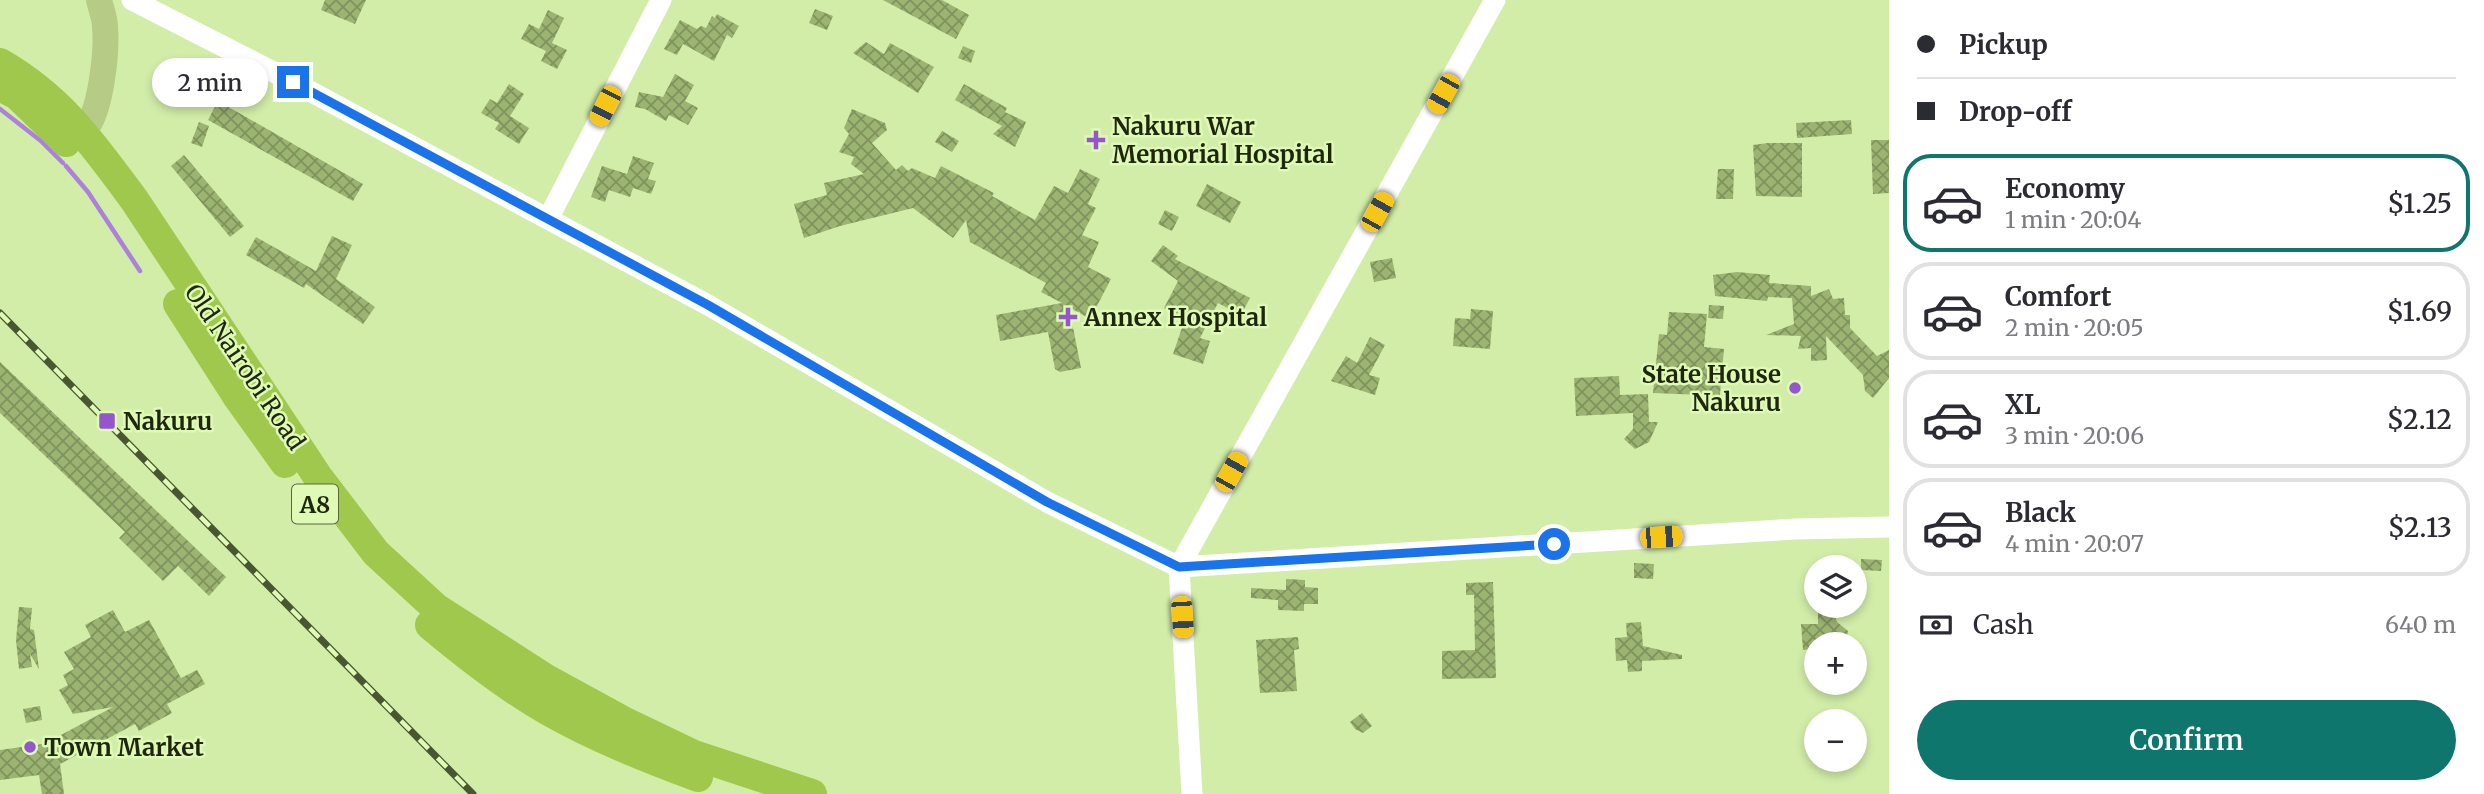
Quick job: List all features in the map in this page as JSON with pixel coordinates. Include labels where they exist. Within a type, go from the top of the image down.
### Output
[{"type":"highway","name":"Old Nairobi Road","points":[[0,63],[45,93],[67,113],[82,132],[135,201],[318,477],[376,553],[408,583],[436,608],[464,627],[548,680],[623,721],[694,755],[812,794]]},
{"type":"highway","name":"Old Nairobi Road","points":[[0,86],[17,95],[57,132],[88,167],[237,396],[309,496],[372,573],[453,644],[494,676],[547,710],[611,742],[745,794]]},
{"type":"main road","points":[[82,132],[89,127],[100,97],[105,27],[99,0]]},
{"type":"street","points":[[132,0],[281,75],[708,305],[1047,502],[1179,567],[1782,530],[1889,527]]},
{"type":"street","points":[[548,219],[661,0]]},
{"type":"street","points":[[1192,794],[1179,567],[1495,0]]},
{"type":"building","points":[[325,0],[366,0],[355,24],[321,10]]},
{"type":"building","points":[[883,0],[942,0],[969,15],[956,39]]},
{"type":"building","points":[[815,9],[833,16],[827,30],[809,23]]},
{"type":"building","points":[[548,10],[564,18],[552,43],[567,50],[557,69],[541,61],[546,51],[521,39],[529,24],[539,29]]},
{"type":"building","points":[[717,14],[739,26],[732,38],[727,35],[714,61],[683,44],[677,55],[664,49],[680,20],[697,29],[701,26],[706,28],[712,16],[715,18]]},
{"type":"building","points":[[866,42],[884,54],[890,43],[934,67],[918,93],[853,53]]},
{"type":"building","points":[[963,46],[975,51],[971,63],[958,58]]},
{"type":"building","points":[[675,74],[694,85],[685,101],[698,108],[688,125],[669,115],[666,121],[645,109],[635,107],[639,92],[663,97]]},
{"type":"building","points":[[509,84],[524,94],[510,116],[529,128],[519,144],[495,129],[499,123],[481,113],[490,99],[497,103]]},
{"type":"building","points":[[964,84],[1007,108],[1005,112],[1026,122],[1015,147],[993,134],[1002,126],[955,100]]},
{"type":"building","points":[[218,101],[363,184],[353,201],[208,120]]},
{"type":"building","points":[[852,109],[885,123],[887,130],[872,143],[896,170],[902,165],[908,171],[912,168],[935,178],[941,166],[994,193],[992,196],[1035,220],[1054,186],[1068,193],[1080,169],[1100,179],[1088,204],[1096,208],[1082,235],[1099,242],[1088,267],[1111,279],[1090,319],[1069,307],[1081,368],[1060,372],[1055,369],[1048,332],[1000,341],[996,315],[1062,303],[1041,292],[1046,283],[970,242],[966,220],[953,238],[913,208],[804,238],[794,204],[827,195],[824,183],[864,174],[851,164],[854,157],[839,152],[849,134],[844,128]]},
{"type":"building","points":[[1851,120],[1852,134],[1797,138],[1796,123]]},
{"type":"building","points":[[199,122],[209,126],[202,147],[191,143]]},
{"type":"building","points":[[942,131],[959,141],[952,152],[935,142]]},
{"type":"building","points":[[1871,140],[1889,140],[1889,193],[1873,194]]},
{"type":"building","points":[[1802,143],[1802,197],[1756,196],[1753,145]]},
{"type":"building","points":[[184,155],[244,226],[230,237],[171,166]]},
{"type":"building","points":[[633,156],[654,163],[648,179],[656,181],[651,194],[633,188],[630,197],[609,190],[605,202],[591,197],[602,166],[627,174]]},
{"type":"building","points":[[1718,169],[1734,169],[1733,199],[1716,199]]},
{"type":"building","points":[[1207,184],[1241,202],[1230,223],[1196,206]]},
{"type":"building","points":[[1165,210],[1179,217],[1172,231],[1158,224]]},
{"type":"building","points":[[332,236],[352,245],[336,279],[375,307],[363,324],[306,284],[304,288],[246,255],[256,237],[316,271]]},
{"type":"building","points":[[1163,245],[1178,256],[1175,259],[1250,298],[1241,315],[1218,303],[1200,338],[1210,341],[1203,364],[1173,354],[1185,319],[1164,308],[1178,281],[1151,261]]},
{"type":"building","points":[[1392,258],[1396,278],[1374,282],[1370,262]]},
{"type":"building","points":[[1737,272],[1770,275],[1769,283],[1811,286],[1811,296],[1829,289],[1833,299],[1844,298],[1845,315],[1850,315],[1850,328],[1877,356],[1889,350],[1889,378],[1873,398],[1865,391],[1863,375],[1826,336],[1827,360],[1811,361],[1811,348],[1798,349],[1801,336],[1766,335],[1794,324],[1792,298],[1768,297],[1767,301],[1715,296],[1713,275]]},
{"type":"building","points":[[1709,305],[1724,306],[1723,319],[1708,318]]},
{"type":"building","points":[[1471,309],[1493,311],[1490,349],[1453,346],[1455,318],[1470,319]]},
{"type":"building","points":[[1669,312],[1707,314],[1704,347],[1724,349],[1719,405],[1702,403],[1703,395],[1653,393],[1659,334],[1667,335]]},
{"type":"building","points":[[1370,337],[1385,345],[1369,375],[1380,378],[1375,395],[1331,381],[1346,356],[1357,363]]},
{"type":"building","points":[[0,362],[226,577],[209,596],[178,566],[163,581],[119,538],[125,532],[0,413]]},
{"type":"building","points":[[1619,376],[1620,395],[1648,394],[1649,422],[1658,422],[1649,442],[1635,449],[1624,439],[1633,429],[1633,413],[1576,416],[1574,378]]},
{"type":"building","points":[[1867,559],[1882,560],[1881,571],[1867,570]]},
{"type":"building","points":[[1634,563],[1654,564],[1653,579],[1634,578]]},
{"type":"building","points":[[1286,579],[1305,580],[1305,587],[1318,588],[1318,604],[1304,604],[1304,611],[1278,610],[1278,600],[1251,598],[1251,588],[1286,590]]},
{"type":"building","points":[[1493,582],[1496,678],[1442,679],[1442,651],[1475,650],[1474,595],[1466,595],[1466,583]]},
{"type":"building","points":[[19,607],[32,608],[30,629],[34,630],[39,669],[30,654],[32,667],[19,669],[16,640]]},
{"type":"building","points":[[113,610],[125,632],[149,620],[181,678],[197,670],[205,684],[167,704],[172,713],[139,731],[135,724],[60,764],[64,794],[42,794],[39,775],[0,780],[0,750],[64,741],[61,735],[113,707],[73,714],[59,690],[68,685],[63,675],[74,669],[64,652],[91,637],[85,625]]},
{"type":"building","points":[[1818,618],[1836,618],[1848,632],[1804,632],[1803,650],[1801,624],[1818,624]]},
{"type":"building","points":[[1641,622],[1643,646],[1682,655],[1682,659],[1642,661],[1642,671],[1628,672],[1627,660],[1616,661],[1615,638],[1627,637],[1626,623]]},
{"type":"building","points":[[1298,637],[1299,649],[1294,650],[1297,691],[1260,693],[1256,640]]},
{"type":"building","points":[[40,706],[42,720],[26,723],[23,709]]},
{"type":"building","points":[[1362,713],[1372,726],[1363,733],[1355,729],[1350,722]]},
{"type":"waterway","points":[[0,109],[41,141],[63,163]]},
{"type":"waterway","points":[[66,166],[88,192],[140,271]]},
{"type":"railway","points":[[0,313],[473,794]]},
{"type":"place","name":"Nakuru War Memorial Hospital","points":[[1096,140]]},
{"type":"place","name":"Annex Hospital","points":[[1068,317]]},
{"type":"place","name":"State House Nakuru","points":[[1795,388]]},
{"type":"place","name":"Nakuru","points":[[107,421]]},
{"type":"place","name":"Town Market","points":[[30,747]]},
{"type":"route","points":[[293,82],[708,305],[1047,502],[1179,567],[1554,544]]}]
